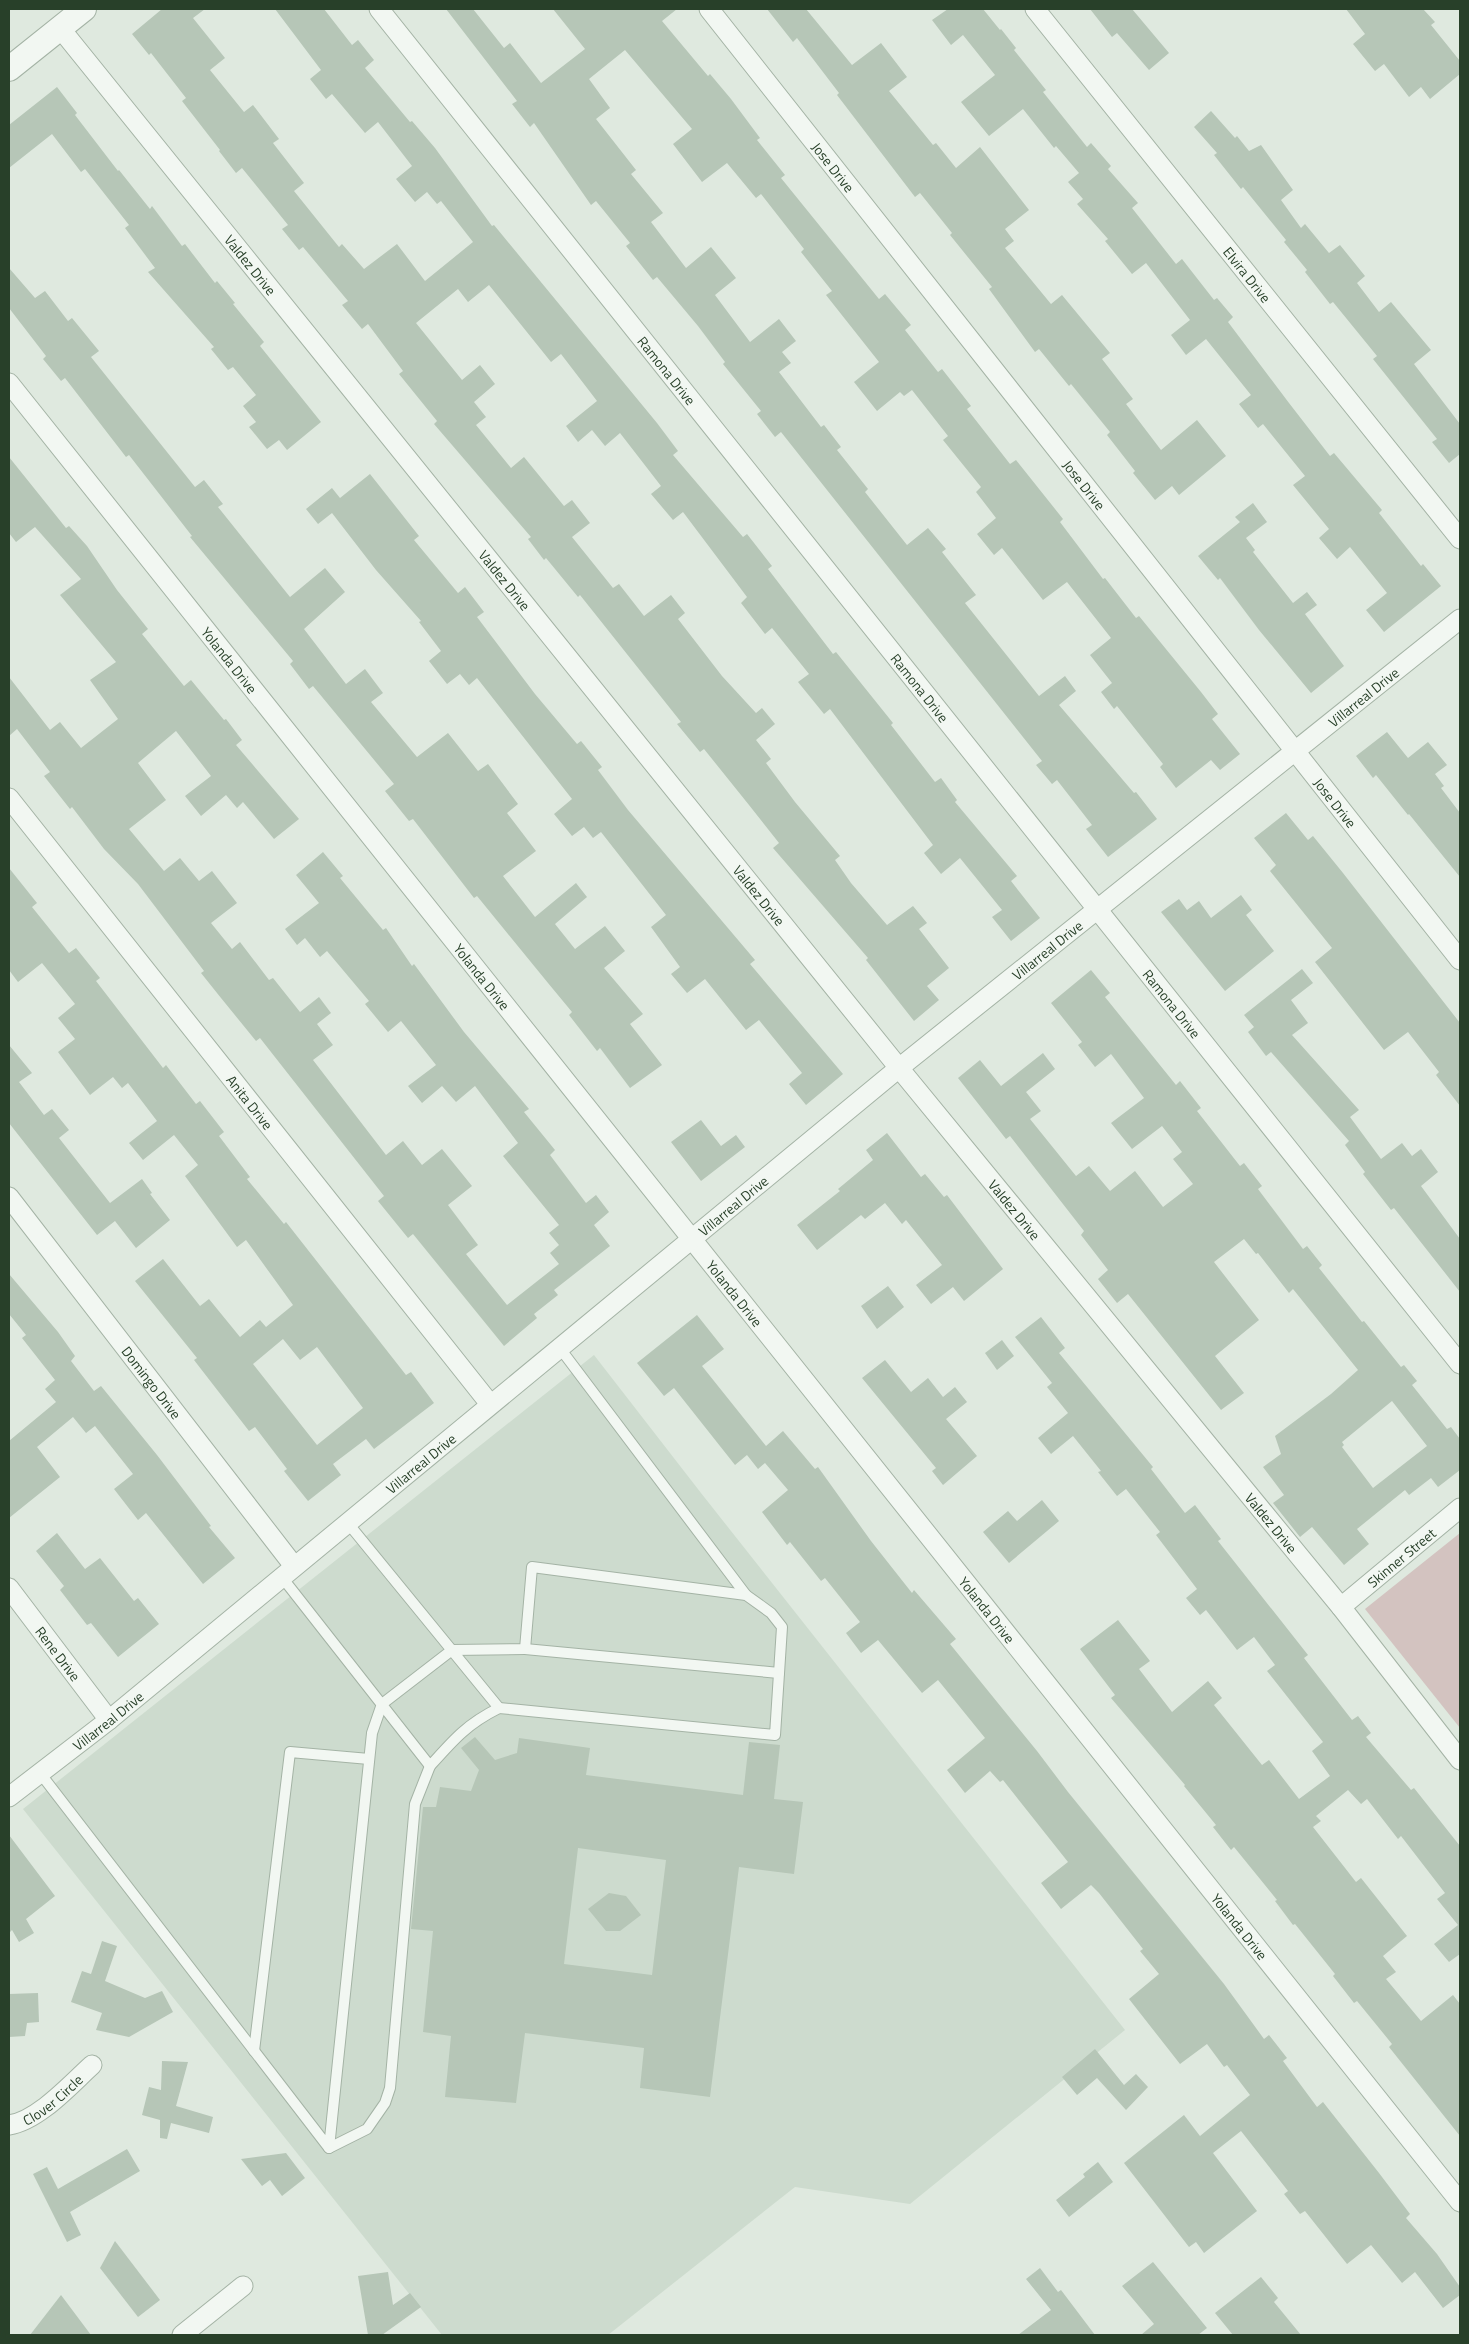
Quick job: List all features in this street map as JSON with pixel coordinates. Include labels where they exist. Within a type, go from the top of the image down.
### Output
[{"type":"street","points":[[9,69],[84,9]]},
{"type":"street","name":"Ramona Drive","points":[[380,9],[1097,911],[1460,1364]]},
{"type":"street","name":"Jose Drive","points":[[708,9],[1460,960]]},
{"type":"street","name":"Elvira Drive","points":[[1035,9],[1460,539]]},
{"type":"street","name":"Valdez Drive","points":[[60,28],[899,1068],[1341,1607],[1460,1760]]},
{"type":"street","name":"Yolanda Drive","points":[[9,383],[690,1240],[1460,2202]]},
{"type":"street","name":"Villarreal Drive","points":[[9,1797],[109,1720],[899,1068],[1460,619]]},
{"type":"street","name":"Anita Drive","points":[[9,798],[490,1404]]},
{"type":"street","name":"Domingo Drive","points":[[9,1197],[288,1571]]},
{"type":"street","name":"Skinner Street","points":[[1341,1607],[1460,1508]]},
{"type":"street","name":"Rene Drive","points":[[9,1588],[109,1720]]},
{"type":"street","name":"Clover Circle","points":[[9,2125],[15,2124],[34,2114],[92,2066]]},
{"type":"street","points":[[182,2335],[242,2286]]},
{"type":"lane","points":[[329,2148],[367,2129],[385,2103],[390,2088],[416,1804],[430,1766],[461,1731],[479,1718],[499,1708],[775,1735],[782,1627],[771,1613],[746,1595],[560,1347]]},
{"type":"lane","points":[[347,1522],[499,1708]]},
{"type":"lane","points":[[525,1649],[532,1567],[746,1595]]},
{"type":"lane","points":[[288,1571],[382,1704],[430,1766]]},
{"type":"lane","points":[[329,2148],[372,1733],[382,1704],[452,1650],[525,1649],[779,1673]]},
{"type":"lane","points":[[254,2051],[290,1752],[369,1759]]},
{"type":"lane","points":[[40,1773],[329,2148]]},
{"type":"shaded area","points":[[594,1355],[1125,2030],[910,2204],[795,2187],[608,2335],[442,2335],[23,1809]]},
{"type":"shaded area","points":[[1460,1533],[1460,1728],[1365,1609]]},
{"type":"building","points":[[162,9],[205,9],[193,18],[225,58],[210,70],[244,112],[253,105],[279,139],[273,143],[304,183],[294,191],[339,247],[342,244],[364,269],[397,244],[425,281],[473,242],[441,201],[437,204],[427,192],[415,202],[396,179],[412,166],[378,122],[365,133],[332,94],[326,99],[310,79],[321,70],[275,9],[324,9],[352,45],[358,40],[374,60],[365,68],[410,122],[412,121],[435,148],[492,226],[494,225],[657,423],[678,451],[673,455],[743,537],[747,534],[772,566],[768,569],[833,654],[836,652],[893,723],[891,725],[935,782],[941,778],[957,800],[955,802],[1017,876],[1011,881],[1040,918],[1011,941],[992,917],[1002,910],[960,858],[941,874],[924,853],[933,845],[830,709],[824,714],[798,682],[809,674],[772,628],[765,634],[741,603],[747,597],[683,512],[673,520],[651,494],[661,486],[620,433],[605,446],[592,430],[578,442],[566,426],[597,401],[561,354],[551,362],[489,285],[468,302],[458,289],[416,323],[462,380],[480,365],[495,384],[474,402],[486,417],[476,425],[511,468],[524,457],[564,506],[572,500],[590,523],[572,537],[613,588],[619,584],[644,616],[671,595],[685,613],[678,619],[722,676],[756,713],[762,708],[775,724],[756,740],[771,759],[766,763],[795,802],[840,856],[835,860],[851,883],[887,925],[913,906],[927,923],[919,929],[949,968],[927,986],[939,1000],[914,1021],[866,960],[868,958],[773,848],[779,843],[704,749],[700,752],[677,724],[681,722],[580,595],[578,597],[546,558],[544,560],[528,539],[531,537],[434,424],[437,421],[399,374],[403,371],[368,324],[362,329],[342,305],[348,301],[303,247],[299,250],[282,229],[288,225],[242,168],[236,173],[182,101],[186,98],[151,53],[149,55],[132,34]]},
{"type":"building","points":[[446,9],[473,9],[504,48],[510,43],[541,83],[585,49],[553,9],[677,9],[662,21],[708,76],[710,74],[731,99],[760,138],[757,140],[785,175],[781,178],[879,299],[885,294],[911,325],[905,330],[938,372],[942,369],[971,406],[967,409],[1010,464],[1016,460],[1063,519],[1060,522],[1103,579],[1105,578],[1136,618],[1139,616],[1201,692],[1218,714],[1212,719],[1240,754],[1220,770],[1211,760],[1176,788],[1160,767],[1163,764],[1117,706],[1114,709],[1101,692],[1112,683],[1090,655],[1111,638],[1067,582],[1043,600],[1002,548],[994,555],[977,534],[996,518],[976,492],[981,487],[943,440],[948,436],[912,390],[904,396],[900,392],[877,411],[854,382],[879,362],[826,295],[832,291],[801,252],[804,249],[761,194],[756,198],[727,163],[702,182],[673,144],[692,129],[625,50],[589,79],[610,108],[596,119],[636,170],[631,174],[663,213],[651,222],[686,268],[711,247],[736,278],[715,295],[750,342],[779,319],[796,341],[782,352],[791,363],[779,372],[821,427],[824,425],[841,447],[837,450],[868,489],[865,492],[907,545],[928,528],[946,549],[942,552],[976,595],[965,603],[1039,696],[1065,676],[1076,691],[1059,705],[1134,793],[1136,792],[1157,819],[1108,857],[1086,829],[1092,825],[1057,780],[1052,784],[1036,765],[1042,761],[781,432],[775,437],[757,414],[761,411],[723,364],[725,362],[698,326],[657,277],[653,280],[626,246],[630,243],[596,201],[591,205],[534,123],[530,127],[512,104],[517,101]]},
{"type":"building","points":[[767,9],[806,9],[852,65],[881,43],[907,77],[889,91],[933,145],[936,143],[956,168],[980,147],[1029,210],[1005,229],[1014,241],[1005,248],[1051,304],[1062,295],[1110,353],[1102,359],[1133,399],[1126,404],[1161,450],[1197,420],[1226,456],[1179,495],[1172,486],[1155,500],[1133,473],[1135,471],[1107,435],[1110,432],[1071,384],[1069,386],[1039,349],[1035,352],[989,289],[992,287],[950,235],[952,233],[920,193],[915,197],[837,95],[839,93],[797,38],[793,42]]},
{"type":"building","points":[[948,9],[983,9],[1001,29],[1016,48],[1014,50],[1046,90],[1043,92],[1087,147],[1091,143],[1111,166],[1108,169],[1138,203],[1132,208],[1176,264],[1182,259],[1214,300],[1217,298],[1233,317],[1228,322],[1289,403],[1330,456],[1334,453],[1382,510],[1379,513],[1421,566],[1423,564],[1441,586],[1384,632],[1366,610],[1387,593],[1350,547],[1337,559],[1319,538],[1329,529],[1293,485],[1305,476],[1263,424],[1258,428],[1239,404],[1251,395],[1206,339],[1186,355],[1171,335],[1190,320],[1146,263],[1132,274],[1105,241],[1108,239],[1077,204],[1083,199],[1068,182],[1079,173],[1056,146],[1054,148],[1023,109],[989,136],[961,102],[995,75],[963,35],[951,45],[932,20]]},
{"type":"building","points":[[1090,9],[1132,9],[1169,53],[1149,70],[1117,33],[1112,37]]},
{"type":"building","points":[[1346,9],[1423,9],[1435,22],[1431,25],[1460,61],[1460,74],[1430,99],[1421,87],[1409,97],[1384,64],[1375,71],[1353,44],[1365,34]]},
{"type":"building","points":[[57,87],[77,113],[75,115],[118,171],[150,209],[152,206],[182,246],[185,244],[215,283],[217,281],[235,303],[233,304],[264,342],[260,346],[321,422],[287,450],[279,440],[267,449],[249,427],[256,422],[243,406],[256,395],[233,367],[228,370],[211,349],[214,347],[148,272],[155,268],[125,228],[129,225],[85,169],[81,172],[52,134],[9,168],[9,125]]},
{"type":"building","points":[[1211,111],[1235,138],[1237,136],[1249,151],[1261,145],[1293,190],[1281,200],[1301,228],[1305,224],[1329,253],[1340,245],[1365,276],[1357,283],[1379,312],[1391,302],[1431,350],[1414,364],[1460,424],[1460,454],[1449,463],[1432,442],[1437,439],[1373,359],[1377,356],[1333,302],[1330,304],[1305,272],[1307,270],[1284,242],[1286,240],[1243,187],[1241,189],[1214,155],[1217,153],[1194,127]]},
{"type":"building","points":[[9,268],[35,298],[45,291],[68,321],[72,318],[99,351],[91,357],[195,487],[204,480],[223,504],[218,507],[290,597],[325,568],[345,592],[304,629],[346,684],[365,669],[383,693],[371,702],[417,757],[448,733],[478,771],[488,764],[518,804],[507,813],[536,851],[503,876],[535,917],[576,883],[587,897],[555,924],[575,949],[605,926],[625,951],[604,968],[643,1014],[630,1024],[662,1065],[630,1088],[600,1048],[597,1051],[569,1015],[572,1012],[477,896],[474,898],[413,819],[409,821],[385,791],[394,784],[313,686],[309,689],[290,664],[293,661],[190,537],[192,536],[129,455],[126,457],[65,378],[61,381],[43,359],[46,356],[9,308]]},
{"type":"building","points":[[9,457],[66,528],[69,526],[87,546],[117,590],[148,629],[142,634],[184,686],[191,680],[224,720],[226,719],[242,740],[236,745],[299,819],[274,839],[243,802],[237,808],[226,795],[201,816],[185,796],[211,776],[176,731],[138,763],[166,800],[129,829],[164,871],[180,858],[199,881],[212,871],[237,903],[211,923],[232,949],[240,942],[269,980],[273,978],[300,1012],[319,997],[331,1013],[317,1024],[333,1045],[313,1060],[386,1155],[403,1141],[422,1165],[442,1149],[472,1186],[448,1205],[478,1245],[466,1254],[507,1305],[559,1264],[550,1253],[559,1245],[549,1233],[559,1225],[503,1156],[518,1143],[475,1086],[456,1102],[442,1086],[422,1103],[408,1086],[436,1065],[401,1021],[388,1032],[365,1004],[369,1001],[327,951],[320,957],[305,938],[297,945],[285,929],[319,903],[296,875],[323,852],[343,876],[340,878],[383,930],[386,928],[412,966],[414,964],[464,1032],[529,1109],[524,1112],[555,1150],[550,1155],[586,1203],[596,1195],[609,1212],[594,1225],[610,1246],[554,1290],[558,1295],[534,1314],[537,1318],[504,1346],[413,1234],[408,1238],[378,1201],[384,1196],[260,1038],[256,1041],[201,973],[204,971],[138,884],[104,849],[72,807],[70,809],[44,776],[50,772],[17,729],[9,736],[9,677],[50,730],[60,722],[81,748],[118,719],[90,680],[116,662],[60,595],[81,579],[35,527],[16,542],[9,533]]},
{"type":"building","points":[[370,474],[419,536],[414,540],[458,593],[465,587],[484,612],[477,617],[535,694],[577,744],[581,741],[602,767],[598,770],[628,810],[755,960],[750,964],[843,1074],[806,1105],[789,1084],[802,1073],[759,1020],[746,1030],[705,979],[687,993],[671,974],[680,967],[651,927],[666,915],[601,832],[593,838],[584,827],[572,836],[554,814],[572,799],[477,678],[469,685],[460,674],[447,684],[429,661],[441,651],[419,622],[421,621],[376,570],[332,513],[318,524],[306,509],[332,488],[340,498]]},
{"type":"building","points":[[1253,503],[1267,522],[1246,538],[1255,550],[1253,552],[1293,603],[1307,592],[1317,605],[1305,614],[1344,666],[1311,693],[1259,630],[1220,578],[1218,580],[1198,556],[1240,522],[1235,517]]},
{"type":"building","points":[[1387,732],[1408,758],[1428,742],[1447,765],[1435,774],[1444,786],[1441,788],[1460,813],[1460,877],[1376,775],[1373,778],[1356,756]]},
{"type":"building","points":[[1286,813],[1308,840],[1313,836],[1460,1023],[1460,1106],[1436,1075],[1439,1072],[1408,1032],[1384,1050],[1315,962],[1332,948],[1270,871],[1276,865],[1254,838]]},
{"type":"building","points":[[9,868],[37,903],[32,907],[69,953],[76,948],[100,978],[96,981],[163,1068],[166,1065],[196,1104],[200,1101],[224,1132],[219,1136],[250,1177],[247,1179],[284,1224],[286,1222],[406,1375],[411,1372],[434,1403],[374,1449],[366,1439],[333,1464],[341,1475],[308,1501],[284,1471],[287,1469],[255,1427],[249,1431],[194,1360],[197,1358],[135,1281],[163,1259],[200,1306],[209,1299],[240,1337],[260,1320],[266,1327],[293,1305],[246,1240],[237,1247],[185,1176],[198,1165],[174,1135],[143,1160],[129,1143],[157,1121],[128,1083],[122,1088],[113,1077],[90,1095],[58,1052],[75,1039],[58,1018],[75,1004],[42,963],[18,982],[9,970]],"holes":[[[283,1339],[300,1360],[317,1347],[363,1408],[317,1445],[253,1364]]]},
{"type":"building","points":[[1241,895],[1252,910],[1246,915],[1274,951],[1225,991],[1161,912],[1179,899],[1187,910],[1199,901],[1211,918]]},
{"type":"building","points":[[1302,969],[1313,983],[1291,1000],[1308,1023],[1292,1035],[1359,1110],[1350,1117],[1381,1159],[1402,1143],[1412,1156],[1421,1149],[1438,1172],[1421,1186],[1460,1239],[1460,1292],[1394,1208],[1391,1210],[1363,1174],[1365,1172],[1345,1145],[1349,1141],[1271,1052],[1266,1056],[1248,1032],[1254,1027],[1244,1015]]},
{"type":"building","points":[[1091,970],[1110,993],[1105,997],[1176,1085],[1180,1081],[1201,1108],[1197,1111],[1240,1166],[1244,1163],[1262,1186],[1258,1189],[1303,1249],[1307,1246],[1322,1265],[1319,1268],[1401,1367],[1404,1365],[1417,1381],[1412,1385],[1447,1429],[1451,1427],[1460,1439],[1460,1470],[1438,1487],[1431,1478],[1409,1495],[1405,1490],[1357,1529],[1369,1544],[1344,1565],[1312,1527],[1300,1537],[1273,1503],[1284,1495],[1263,1467],[1281,1454],[1275,1436],[1331,1394],[1358,1370],[1293,1289],[1289,1293],[1258,1253],[1256,1254],[1244,1239],[1214,1262],[1259,1320],[1215,1356],[1244,1393],[1221,1410],[1128,1294],[1117,1303],[1098,1279],[1108,1270],[1081,1235],[1084,1231],[1010,1136],[1006,1139],[958,1078],[980,1060],[1001,1086],[1043,1053],[1055,1069],[1026,1092],[1041,1111],[1030,1119],[1076,1176],[1089,1166],[1110,1191],[1135,1171],[1163,1207],[1193,1184],[1173,1159],[1182,1152],[1162,1126],[1132,1149],[1111,1123],[1144,1098],[1111,1054],[1095,1067],[1078,1045],[1082,1042],[1051,1003]],"holes":[[[1392,1401],[1427,1446],[1373,1488],[1342,1447],[1344,1445],[1342,1442]]]},
{"type":"building","points":[[9,1045],[32,1073],[19,1082],[44,1115],[52,1109],[69,1130],[59,1138],[110,1203],[142,1179],[152,1193],[150,1194],[170,1220],[136,1248],[115,1221],[97,1235],[9,1123]]},
{"type":"building","points":[[701,1120],[721,1146],[736,1135],[745,1147],[701,1181],[671,1142]]},
{"type":"building","points":[[887,1133],[921,1177],[925,1174],[944,1197],[947,1195],[1003,1269],[964,1301],[953,1287],[931,1304],[916,1285],[942,1265],[906,1220],[902,1224],[885,1203],[865,1219],[861,1215],[817,1250],[797,1225],[840,1191],[838,1189],[873,1160],[866,1150]]},
{"type":"building","points":[[9,1274],[58,1332],[75,1356],[71,1361],[94,1391],[101,1386],[157,1455],[211,1526],[209,1527],[235,1558],[203,1584],[146,1513],[138,1520],[114,1489],[133,1474],[95,1426],[86,1433],[73,1417],[37,1447],[60,1477],[9,1518],[9,1441],[56,1402],[45,1389],[55,1380],[22,1338],[26,1335],[9,1314]]},
{"type":"building","points":[[888,1286],[904,1307],[877,1329],[861,1306]]},
{"type":"building","points":[[697,1315],[724,1349],[702,1366],[766,1446],[783,1431],[815,1469],[818,1467],[871,1541],[912,1593],[914,1590],[956,1639],[950,1644],[1224,1984],[1264,2039],[1269,2035],[1287,2058],[1283,2061],[1317,2107],[1323,2102],[1379,2173],[1410,2214],[1406,2218],[1437,2254],[1460,2287],[1460,2295],[1443,2308],[1415,2272],[1402,2283],[1371,2245],[1347,2264],[1305,2211],[1300,2214],[1284,2194],[1288,2191],[1241,2131],[1213,2153],[1257,2211],[1204,2253],[1196,2242],[1189,2247],[1124,2163],[1184,2115],[1200,2136],[1250,2095],[1227,2065],[1224,2067],[1207,2044],[1180,2064],[1129,1999],[1159,1974],[1140,1951],[1143,1949],[1091,1885],[1061,1909],[1041,1883],[1068,1862],[1003,1780],[1000,1782],[990,1771],[965,1793],[947,1770],[985,1738],[938,1680],[922,1693],[878,1640],[861,1653],[846,1633],[860,1622],[825,1578],[821,1581],[790,1542],[787,1545],[762,1512],[788,1490],[765,1463],[758,1469],[747,1455],[735,1465],[674,1388],[664,1396],[637,1363]]},
{"type":"building","points":[[1041,1317],[1065,1348],[1059,1353],[1153,1467],[1151,1469],[1185,1513],[1195,1505],[1221,1539],[1218,1541],[1308,1655],[1304,1658],[1352,1720],[1358,1716],[1371,1733],[1366,1737],[1411,1790],[1414,1788],[1460,1846],[1460,1954],[1449,1962],[1434,1944],[1458,1925],[1437,1899],[1445,1893],[1401,1836],[1398,1839],[1367,1799],[1361,1804],[1348,1790],[1316,1816],[1321,1821],[1313,1827],[1356,1882],[1361,1878],[1407,1936],[1383,1956],[1396,1972],[1386,1979],[1421,2021],[1453,1995],[1460,2004],[1460,2136],[1389,2047],[1392,2044],[1357,2001],[1354,2003],[1333,1976],[1335,1974],[1275,1901],[1277,1900],[1234,1847],[1231,1850],[1213,1827],[1216,1825],[1185,1785],[1111,1698],[1115,1695],[1080,1649],[1118,1620],[1150,1661],[1139,1669],[1172,1712],[1208,1681],[1222,1698],[1214,1705],[1262,1765],[1269,1760],[1299,1799],[1330,1776],[1312,1751],[1323,1742],[1267,1671],[1275,1665],[1254,1637],[1237,1650],[1206,1610],[1200,1615],[1186,1598],[1197,1589],[1156,1535],[1160,1532],[1126,1489],[1117,1496],[1098,1472],[1101,1471],[1073,1436],[1051,1454],[1038,1438],[1068,1413],[1047,1387],[1052,1383],[1015,1337]]},
{"type":"building","points":[[1002,1340],[1014,1356],[997,1370],[985,1353]]},
{"type":"building","points":[[885,1360],[911,1392],[928,1378],[943,1397],[955,1387],[967,1402],[946,1419],[977,1456],[943,1485],[932,1471],[936,1468],[862,1378]]},
{"type":"building","points":[[1042,1500],[1059,1521],[1009,1563],[983,1532],[1008,1511],[1017,1521]]},
{"type":"building","points":[[57,1533],[85,1569],[100,1558],[134,1601],[138,1598],[159,1624],[118,1657],[91,1623],[87,1625],[60,1590],[64,1586],[36,1551]]},
{"type":"building","points":[[475,1737],[495,1760],[517,1753],[519,1738],[590,1748],[586,1775],[743,1795],[749,1742],[780,1745],[774,1799],[803,1802],[794,1874],[739,1867],[710,2097],[640,2088],[644,2048],[525,2033],[516,2103],[445,2097],[451,2036],[423,2032],[433,1931],[411,1929],[423,1807],[436,1807],[440,1787],[471,1791],[479,1770],[461,1748]],"holes":[[[578,1848],[666,1860],[652,1975],[564,1964]]]},
{"type":"building","points":[[9,1835],[55,1896],[26,1919],[34,1933],[19,1942],[12,1930],[9,1933]]},
{"type":"building","points":[[609,1893],[626,1896],[641,1915],[620,1931],[606,1931],[588,1909]]},
{"type":"building","points":[[102,1941],[117,1946],[105,1981],[145,1998],[162,1991],[173,2012],[129,2037],[96,2030],[102,2013],[71,2002],[82,1971],[91,1974]]},
{"type":"building","points":[[38,1993],[39,2022],[27,2023],[25,2036],[9,2037],[9,1994]]},
{"type":"building","points":[[1095,2049],[1124,2085],[1136,2074],[1148,2087],[1126,2110],[1097,2078],[1077,2095],[1062,2077]]},
{"type":"building","points":[[162,2061],[188,2062],[176,2106],[213,2117],[209,2133],[171,2123],[167,2139],[160,2138],[160,2120],[142,2115],[149,2087],[161,2090]]},
{"type":"building","points":[[127,2149],[140,2171],[70,2212],[81,2235],[67,2242],[33,2174],[47,2167],[58,2189]]},
{"type":"building","points":[[286,2153],[305,2178],[282,2196],[270,2180],[262,2186],[241,2159]]},
{"type":"building","points":[[1098,2162],[1113,2182],[1069,2217],[1056,2200],[1085,2177],[1083,2174]]},
{"type":"building","points":[[115,2241],[160,2300],[138,2317],[100,2268]]},
{"type":"building","points":[[1153,2262],[1207,2328],[1198,2335],[1141,2335],[1154,2324],[1122,2286]]},
{"type":"building","points":[[1040,2268],[1058,2292],[1061,2290],[1095,2335],[1018,2335],[1051,2310],[1026,2279]]},
{"type":"building","points":[[388,2272],[393,2305],[410,2293],[421,2307],[382,2335],[368,2335],[358,2276]]},
{"type":"building","points":[[1261,2277],[1278,2298],[1274,2302],[1301,2335],[1233,2335],[1215,2313]]},
{"type":"building","points":[[61,2295],[91,2335],[30,2335]]}]
